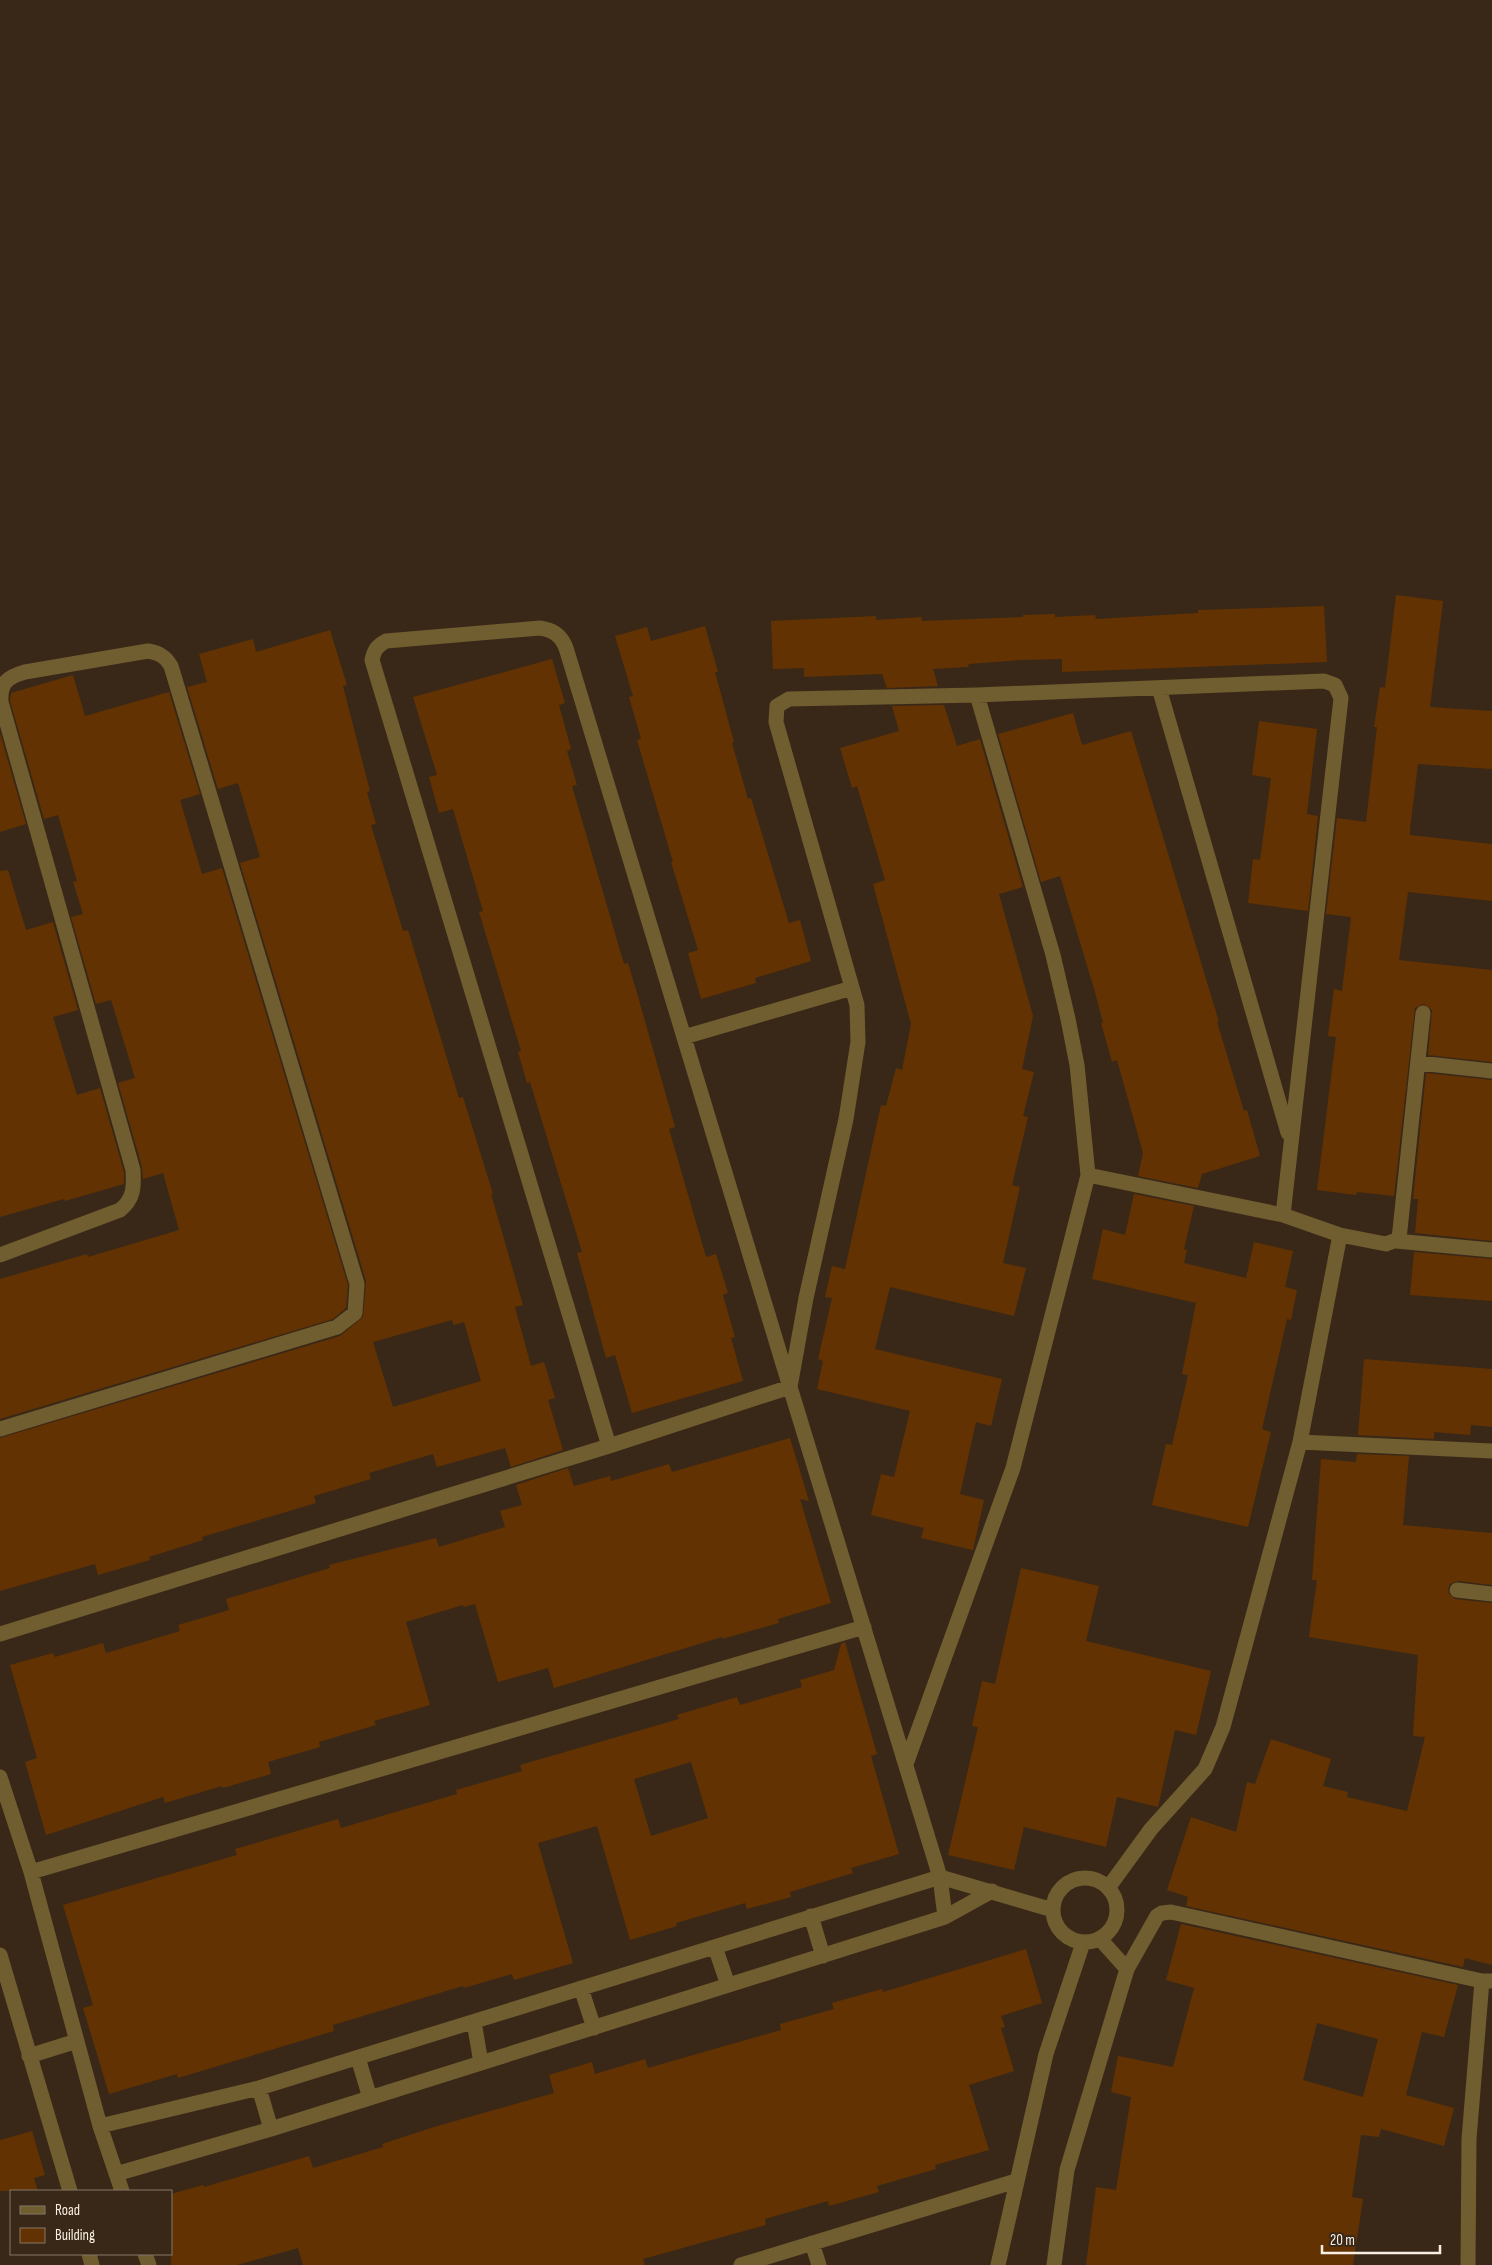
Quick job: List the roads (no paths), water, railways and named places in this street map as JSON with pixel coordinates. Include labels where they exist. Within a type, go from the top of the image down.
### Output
[{"type":"street","points":[[609,1446],[373,668],[374,651],[379,645],[386,642],[540,628],[549,630],[562,639],[940,1877],[945,1917]]},
{"type":"street","points":[[0,1255],[120,1210],[128,1203],[133,1194],[134,1182],[133,1170],[1,702],[2,686],[8,678],[25,672],[148,651],[156,653],[162,655],[171,666],[358,1284],[355,1312],[337,1327],[0,1429]]},
{"type":"street","points":[[790,1387],[808,1289],[846,1119],[858,1042],[858,1005],[776,722],[777,706],[789,698],[977,695],[1324,681],[1335,685],[1341,698],[1290,1139],[1283,1215]]},
{"type":"street","points":[[1159,688],[1290,1139]]},
{"type":"street","points":[[906,1764],[1014,1468],[1088,1174],[1077,1065],[1068,1019],[1053,955],[977,695]]},
{"type":"street","points":[[684,1037],[852,988]]},
{"type":"street","points":[[1396,1242],[1400,1234],[1423,1013]]},
{"type":"street","points":[[1419,1063],[1492,1072]]},
{"type":"street","points":[[1088,1174],[1283,1215],[1340,1235],[1386,1244],[1396,1242],[1492,1250]]},
{"type":"street","points":[[1108,1888],[1150,1830],[1205,1769],[1215,1749],[1226,1718],[1300,1442],[1340,1235]]},
{"type":"street","points":[[0,1634],[609,1446],[790,1387]]},
{"type":"street","points":[[1300,1442],[1492,1451]]},
{"type":"street","points":[[1457,1590],[1492,1594]]},
{"type":"street","points":[[31,1872],[864,1627]]},
{"type":"street","points":[[0,1776],[31,1872],[100,2126],[122,2190]]},
{"type":"street","points":[[100,2126],[259,2088],[940,1877],[1053,1910]]},
{"type":"street","points":[[1086,1878],[1099,1881],[1108,1888],[1115,1900],[1117,1912],[1112,1928],[1100,1939],[1083,1943],[1068,1938],[1056,1926],[1053,1910],[1055,1897],[1062,1886],[1073,1880],[1086,1878]]},
{"type":"street","points":[[116,2174],[271,2130],[945,1917],[992,1891]]},
{"type":"street","points":[[1054,2265],[1067,2170],[1127,1969],[1156,1916],[1171,1912],[1487,1981],[1469,2139],[1468,2265]]},
{"type":"street","points":[[811,1916],[823,1956]]},
{"type":"street","points":[[1100,1939],[1127,1969]]},
{"type":"street","points":[[998,2265],[1046,2054],[1083,1943]]},
{"type":"street","points":[[715,1947],[728,1986]]},
{"type":"street","points":[[0,1955],[70,2190]]},
{"type":"street","points":[[581,1988],[594,2028]]},
{"type":"street","points":[[474,2022],[482,2063]]},
{"type":"street","points":[[29,2056],[77,2041]]},
{"type":"street","points":[[358,2058],[370,2098]]},
{"type":"street","points":[[259,2088],[271,2130]]},
{"type":"street","points":[[741,2265],[1016,2181]]},
{"type":"street","points":[[812,2243],[819,2265]]}]
